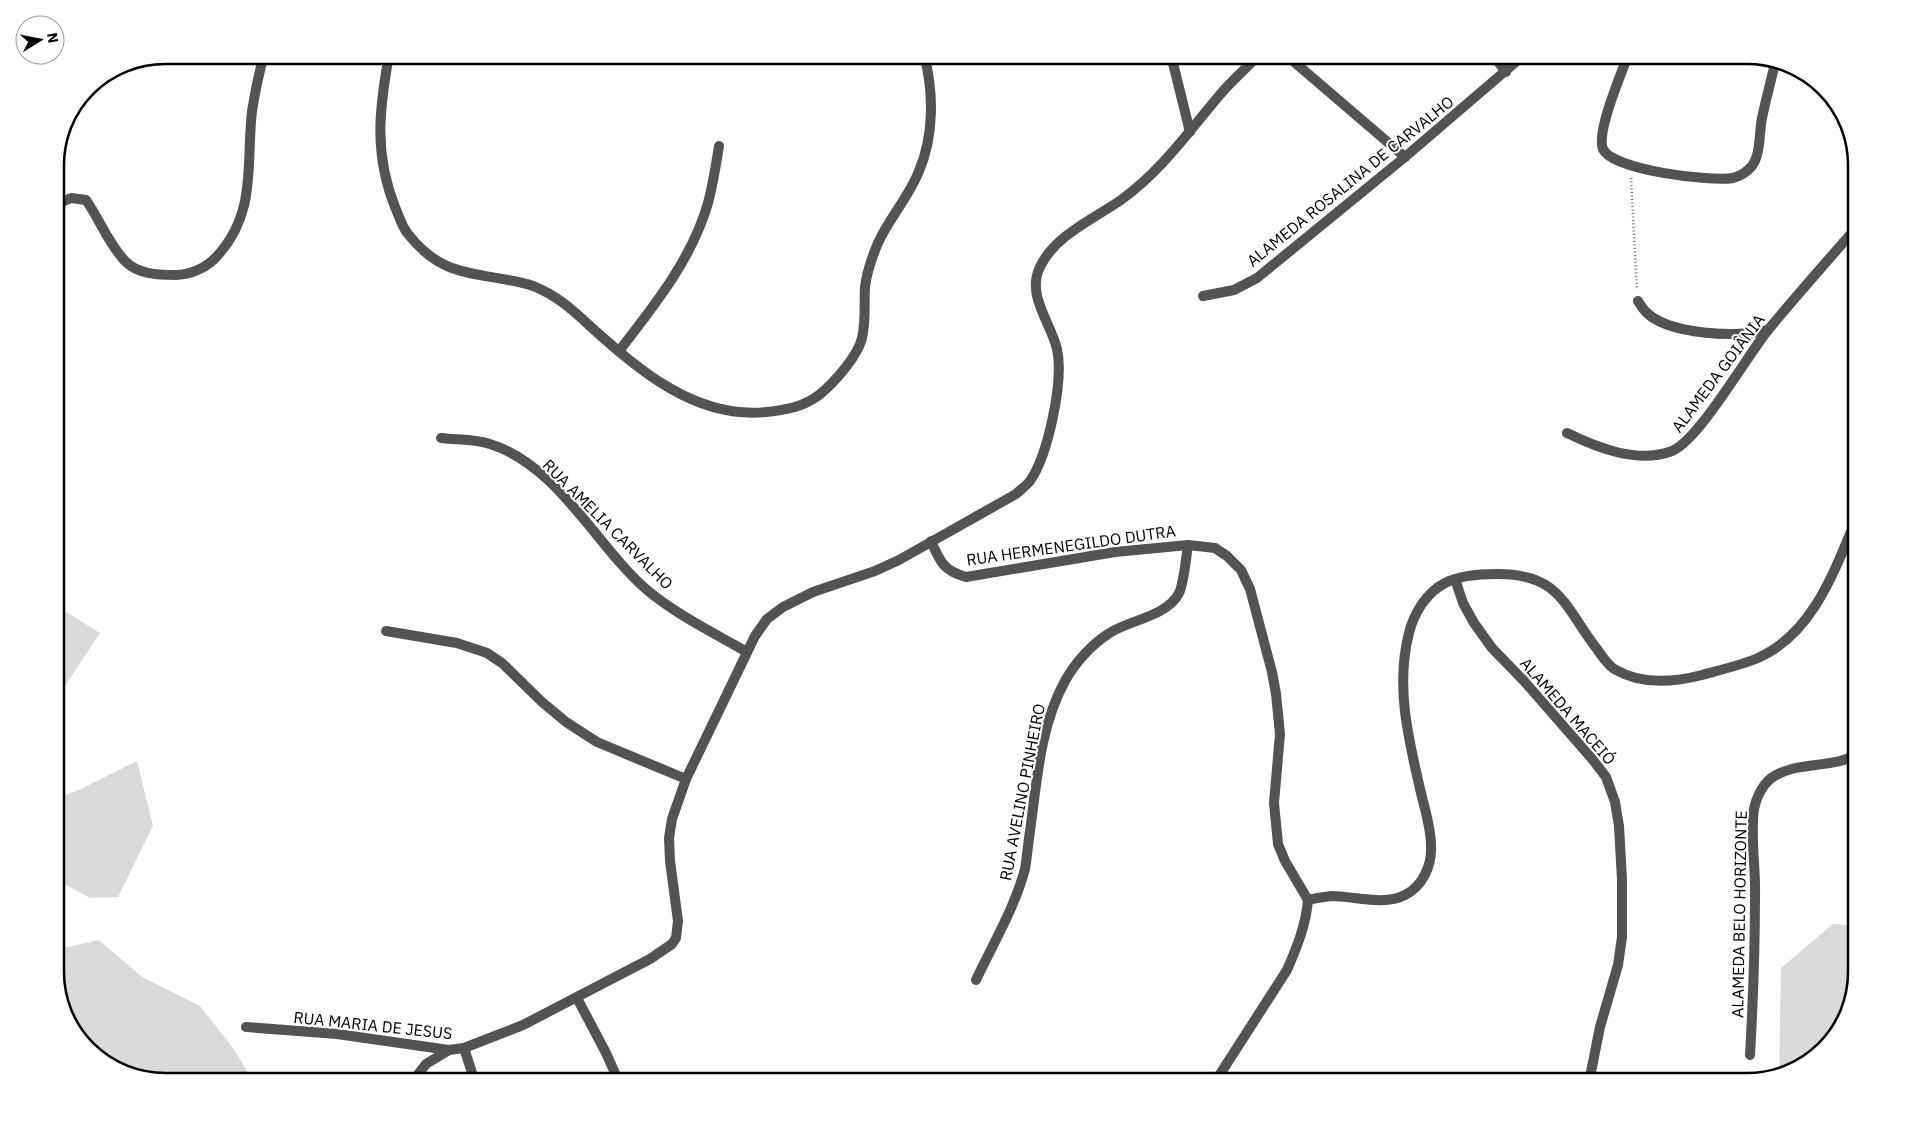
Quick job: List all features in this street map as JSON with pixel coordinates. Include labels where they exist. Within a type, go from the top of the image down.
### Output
[{"type":"street","points":[[64,201],[71,198],[86,200],[115,249],[126,263],[137,269],[150,274],[178,275],[210,264],[225,248],[236,232],[243,210],[250,170],[252,112],[262,64]]},
{"type":"street","points":[[388,64],[380,114],[381,158],[386,183],[406,232],[436,262],[454,270],[525,283],[542,289],[574,311],[619,351],[670,390],[699,402],[730,411],[751,414],[790,409],[804,404],[821,393],[858,350],[863,337],[865,287],[871,261],[880,239],[919,172],[927,145],[931,117],[926,64]]},
{"type":"street","points":[[1173,64],[1190,132]]},
{"type":"street","name":"RUA MARIA DE JESUS","points":[[246,1027],[337,1034],[448,1050],[464,1048],[523,1025],[577,998],[650,959],[672,944],[678,930],[670,838],[672,819],[686,779],[747,652],[767,619],[783,607],[813,592],[875,571],[899,560],[1016,494],[1029,482],[1042,456],[1055,402],[1060,371],[1054,338],[1037,296],[1037,276],[1043,262],[1053,249],[1071,233],[1145,181],[1250,64]]},
{"type":"street","points":[[1296,64],[1405,157]]},
{"type":"street","points":[[1500,64],[1506,72]]},
{"type":"street","name":"ALAMEDA ROSALINA DE CARVALHO","points":[[1203,296],[1234,290],[1257,278],[1405,157],[1514,64]]},
{"type":"street","points":[[1625,64],[1603,125],[1602,148],[1611,158],[1631,166],[1696,178],[1732,178],[1747,171],[1752,166],[1756,156],[1762,119],[1775,68]]},
{"type":"street","points":[[619,351],[646,317],[687,255],[708,203],[720,146]]},
{"type":"street","name":"ALAMEDA GOIÂNIA","points":[[1567,433],[1613,452],[1646,455],[1663,454],[1674,450],[1687,441],[1768,330],[1848,237]]},
{"type":"street","points":[[1638,301],[1644,311],[1652,317],[1681,328],[1732,335],[1754,334],[1768,330]]},
{"type":"street","name":"RUA AMELIA CARVALHO","points":[[441,438],[489,444],[516,455],[557,489],[627,570],[647,590],[672,608],[747,652]]},
{"type":"street","points":[[1221,1073],[1287,970],[1306,918],[1308,900],[1331,896],[1392,898],[1404,895],[1414,888],[1427,871],[1431,846],[1407,727],[1403,691],[1403,668],[1411,625],[1426,598],[1437,588],[1455,579],[1482,574],[1514,574],[1532,577],[1547,585],[1558,594],[1614,670],[1649,680],[1667,681],[1691,678],[1759,657],[1777,646],[1799,627],[1814,609],[1826,589],[1848,538]]},
{"type":"street","name":"RUA HERMENEGILDO DUTRA","points":[[931,541],[940,562],[949,570],[966,577],[1115,552],[1188,545],[1215,548],[1227,556],[1241,570],[1250,589],[1270,663],[1276,694],[1280,734],[1274,804],[1278,844],[1285,861],[1308,900]]},
{"type":"street","name":"RUA AVELINO PINHEIRO","points":[[976,980],[1015,898],[1024,869],[1043,747],[1054,703],[1066,679],[1094,645],[1114,630],[1166,608],[1175,599],[1180,592],[1188,545]]},
{"type":"street","name":"ALAMEDA MACEIÓ","points":[[1455,579],[1474,623],[1492,648],[1594,760],[1606,776],[1615,802],[1619,826],[1622,871],[1622,937],[1618,965],[1609,1003],[1600,1027],[1591,1073]]},
{"type":"street","points":[[386,631],[457,643],[487,653],[502,663],[542,702],[566,722],[597,742],[686,779]]},
{"type":"street","name":"ALAMEDA BELO HORIZONTE","points":[[1750,1055],[1756,894],[1754,808],[1759,793],[1772,778],[1784,772],[1848,757]]},
{"type":"street","points":[[577,998],[615,1073]]},
{"type":"street","points":[[464,1048],[472,1073]]},
{"type":"street","points":[[419,1073],[426,1064],[448,1050]]},
{"type":"path","points":[[1631,166],[1638,301]]},
{"type":"shaded area","points":[[64,611],[100,633],[64,687]]},
{"type":"shaded area","points":[[137,761],[153,826],[118,897],[90,898],[64,884],[64,795],[77,791]]},
{"type":"shaded area","points":[[1833,924],[1848,925],[1847,985],[1841,1011],[1835,1023],[1819,1044],[1798,1060],[1779,1068],[1781,968]]},
{"type":"shaded area","points":[[99,940],[142,977],[200,1006],[233,1048],[248,1073],[152,1072],[126,1066],[114,1060],[93,1044],[74,1017],[69,1005],[64,979],[64,948]]}]
